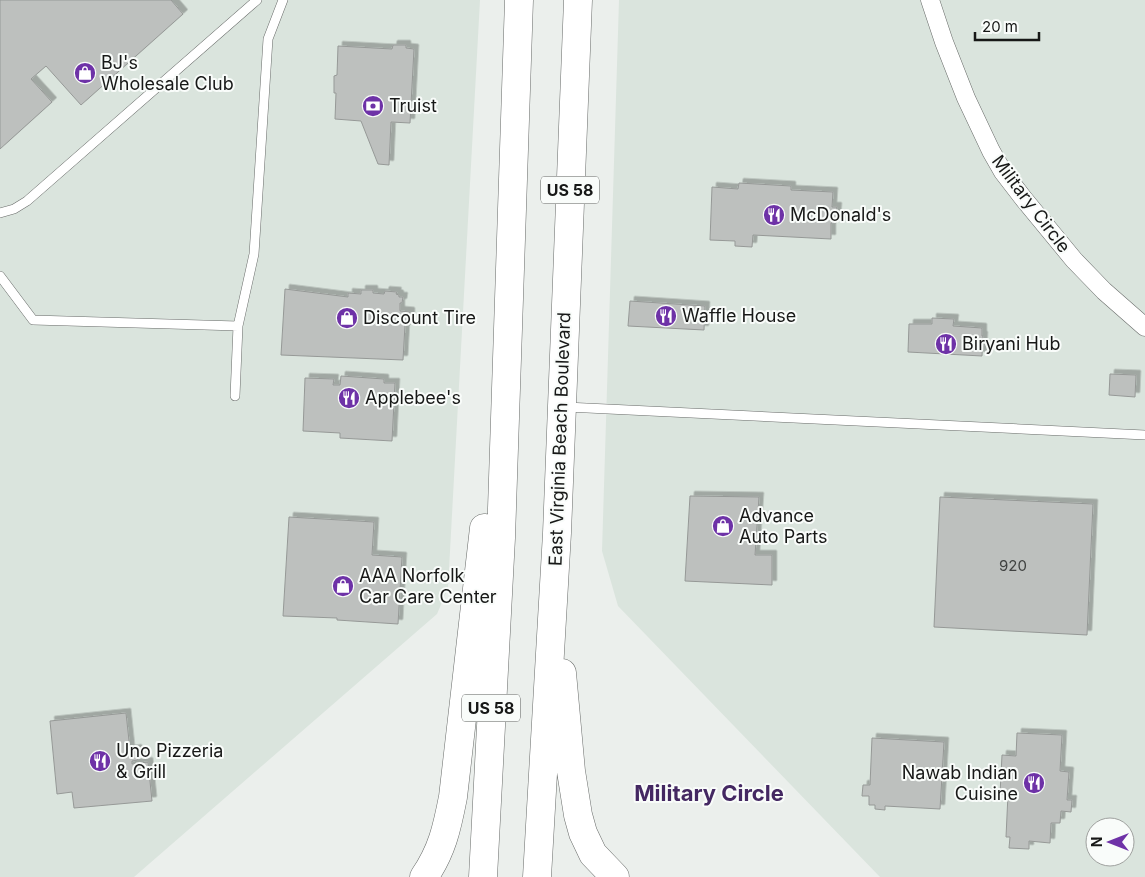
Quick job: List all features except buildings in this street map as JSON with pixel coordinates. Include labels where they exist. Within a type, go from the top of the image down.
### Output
[{"type":"main road","name":"US 58","points":[[483,877],[501,538],[519,0]]},
{"type":"main road","name":"East Virginia Beach Boulevard","points":[[536,877],[554,574],[578,0]]},
{"type":"main road","points":[[424,877],[439,851],[448,825],[454,797],[491,468],[505,411]]},
{"type":"main road","points":[[554,574],[571,771],[578,815],[583,833],[593,854],[614,877]]},
{"type":"street","name":"Military Circle","points":[[930,0],[966,98],[1003,172],[1022,198],[1074,260],[1104,292],[1145,327]]},
{"type":"lane","points":[[0,213],[14,209],[27,201],[257,0]]},
{"type":"lane","points":[[236,396],[238,326],[254,254],[268,39],[283,0]]},
{"type":"lane","points":[[0,276],[33,320],[238,326]]},
{"type":"lane","points":[[562,406],[1145,436]]},
{"type":"shaded area","points":[[0,0],[480,0],[448,588],[437,614],[134,877],[0,877]]},
{"type":"shaded area","name":"Military Circle","points":[[619,0],[1145,0],[1145,877],[880,877],[618,606],[602,551]]},
{"type":"place","name":"BJ's Wholesale Club","points":[[85,73]]},
{"type":"place","name":"Truist","points":[[373,106]]},
{"type":"place","name":"McDonald's","points":[[774,215]]},
{"type":"place","name":"Waffle House","points":[[666,316]]},
{"type":"place","name":"Discount Tire","points":[[347,318]]},
{"type":"place","name":"Biryani Hub","points":[[946,344]]},
{"type":"place","name":"Applebee's","points":[[349,398]]},
{"type":"place","name":"Advance Auto Parts","points":[[723,526]]},
{"type":"place","name":"AAA Norfolk Car Care Center","points":[[343,586]]},
{"type":"place","name":"Uno Pizzeria & Grill","points":[[100,761]]},
{"type":"place","name":"Nawab Indian Cuisine","points":[[1034,783]]},
{"type":"district","name":"Military Circle","points":[[709,793]]}]
